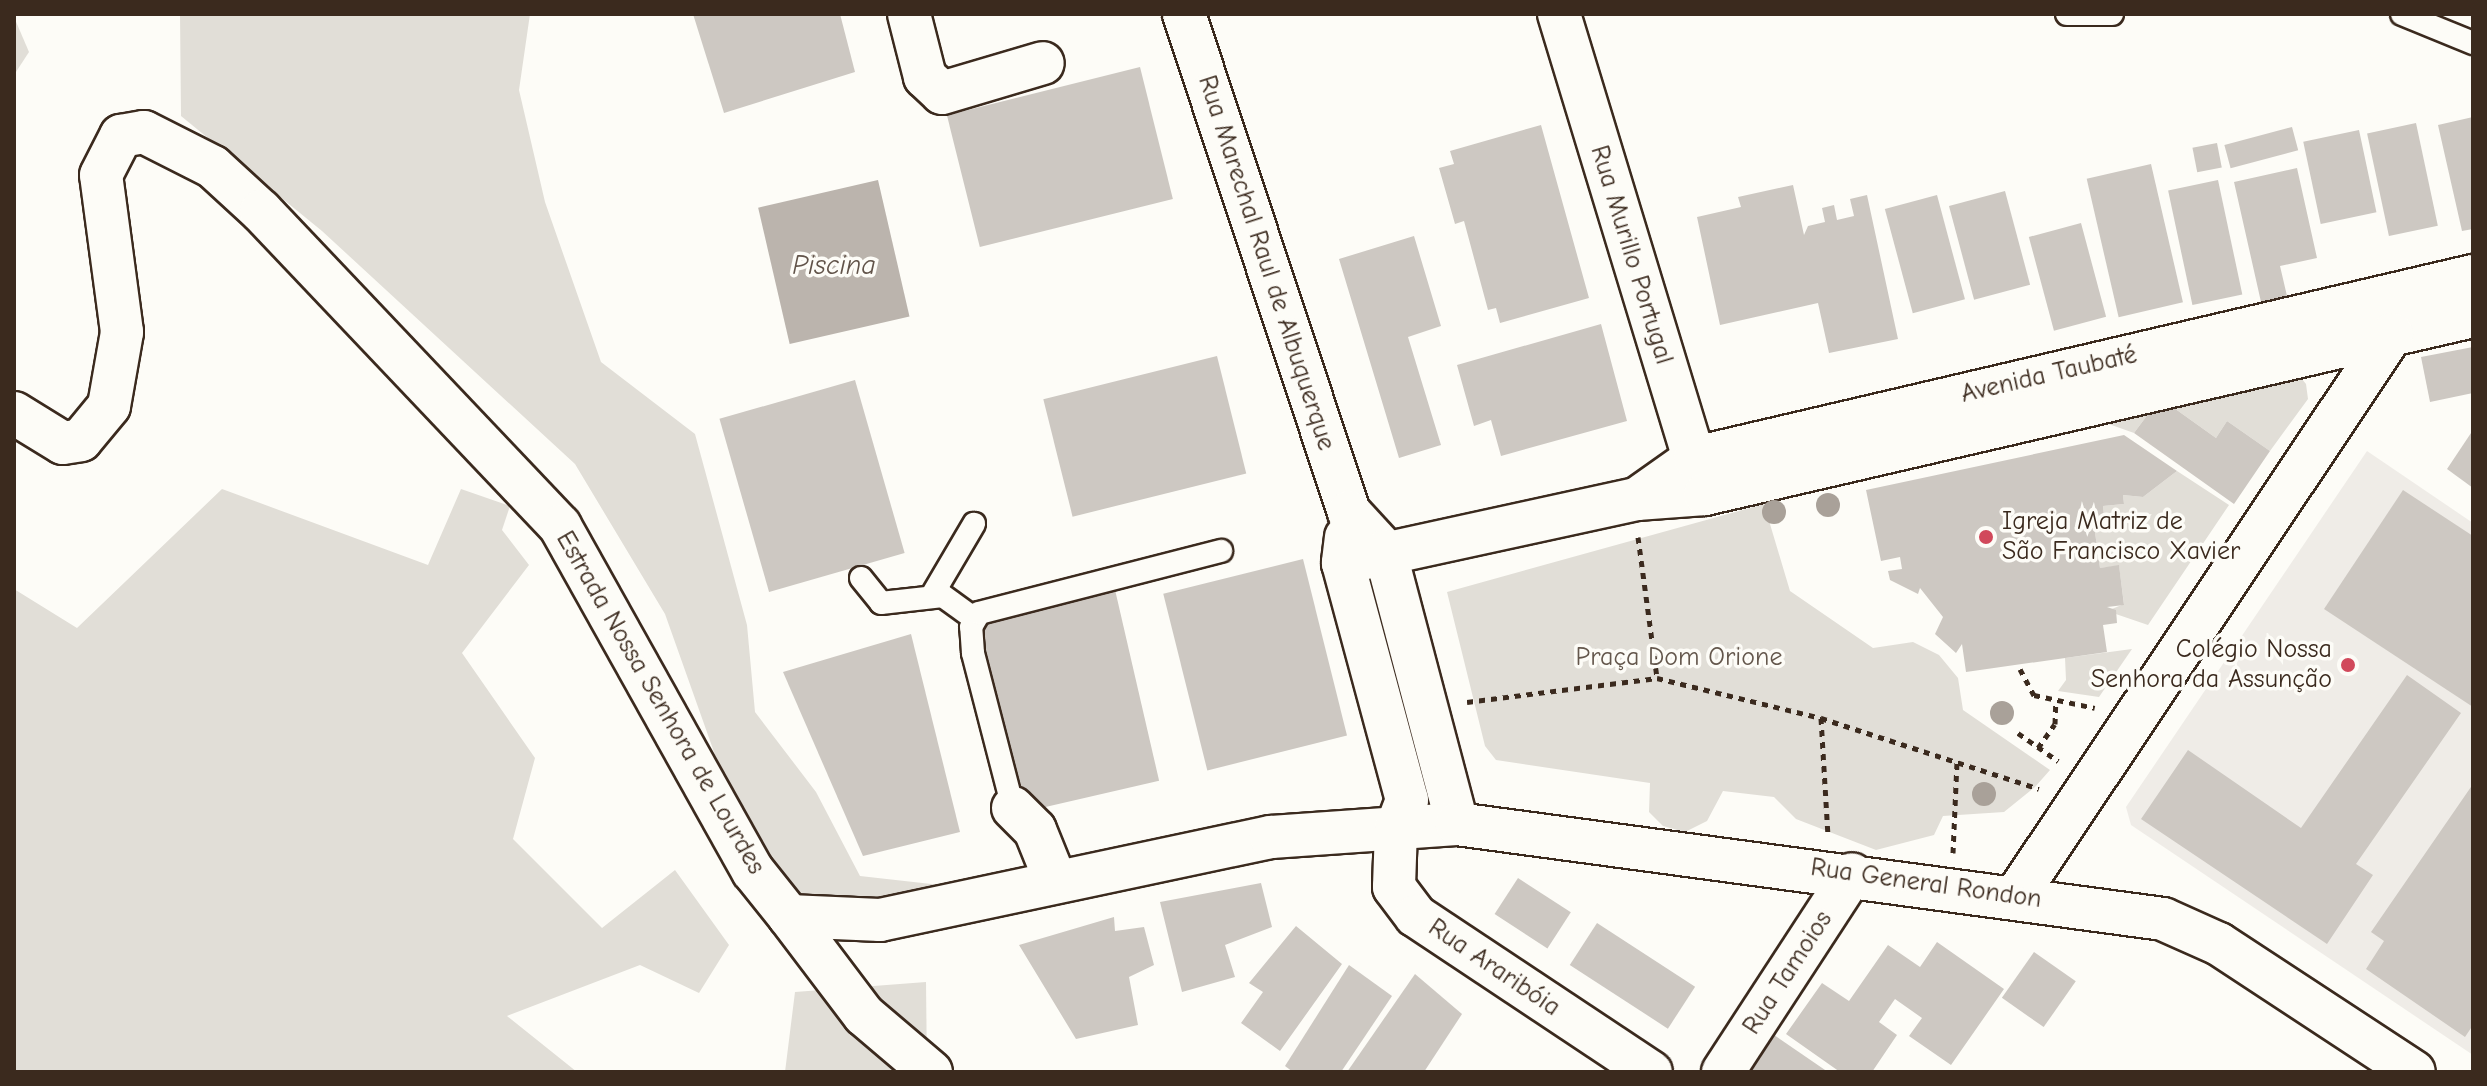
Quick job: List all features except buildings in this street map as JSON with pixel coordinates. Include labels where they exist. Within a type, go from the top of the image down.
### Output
[{"type":"street","points":[[909,14],[925,77],[942,93],[1043,63]]},
{"type":"street","name":"Rua Marechal Raul de Albuquerque","points":[[1184,14],[1349,512],[1385,551],[1457,824]]},
{"type":"street","name":"Rua Murillo Portugal","points":[[1559,14],[1700,476]]},
{"type":"street","name":"Estrada Nossa Senhora de Lourdes","points":[[14,413],[63,443],[81,440],[109,406],[122,332],[101,175],[121,136],[144,132],[174,141],[261,211],[560,526],[753,871],[789,916]]},
{"type":"street","name":"Avenida Taubaté","points":[[1343,563],[1385,551],[1638,518],[1700,476],[2473,276]]},
{"type":"street","name":"Avenida Taubaté","points":[[1700,476],[2473,316]]},
{"type":"street","points":[[2016,896],[2392,334]]},
{"type":"street","name":"Rua Marechal Raul de Albuquerque","points":[[1349,512],[1343,563],[1407,800],[1396,829]]},
{"type":"street","points":[[1013,808],[1035,830],[1044,885]]},
{"type":"street","name":"Rua General Rondon","points":[[1396,829],[1457,824],[2016,896],[2187,927],[2414,1072]]},
{"type":"street","points":[[789,916],[880,920],[1271,837],[1396,829]]},
{"type":"street","name":"Rua Araribóia","points":[[1396,829],[1394,887],[1416,916],[1651,1072]]},
{"type":"street","name":"Rua Tamoios","points":[[1723,1072],[1841,873]]},
{"type":"street","points":[[789,916],[864,1015],[931,1072]]},
{"type":"lane","points":[[2067,14],[2112,14]]},
{"type":"lane","points":[[2402,14],[2473,43]]},
{"type":"lane","points":[[931,597],[974,524]]},
{"type":"lane","points":[[975,619],[996,605],[1221,551]]},
{"type":"lane","points":[[861,578],[881,603],[947,597],[975,619]]},
{"type":"lane","points":[[975,619],[973,653],[1013,808]]},
{"type":"path","points":[[1638,518],[1657,678]]},
{"type":"path","points":[[2020,669],[2034,695],[2056,701],[2082,701],[2132,725]]},
{"type":"path","points":[[1426,708],[1657,678],[1821,718],[2035,787],[2082,798]]},
{"type":"path","points":[[2038,748],[2055,724],[2056,701]]},
{"type":"path","points":[[1821,718],[1841,873]]},
{"type":"path","points":[[2018,733],[2038,748],[2082,798]]},
{"type":"path","points":[[1951,887],[1957,762]]},
{"type":"shaded area","name":"Colégio Nossa Senhora da Assunção","points":[[2367,451],[2473,523],[2473,1055],[2131,825],[2126,807]]},
{"type":"green space","points":[[180,14],[530,14],[519,90],[545,202],[601,362],[695,434],[747,625],[755,712],[816,792],[860,876],[958,887],[820,914],[757,873],[665,614],[575,464],[322,231],[181,116]]},
{"type":"green space","points":[[14,17],[29,52],[14,75]]},
{"type":"green space","points":[[2236,344],[2280,352],[2306,384],[2308,399],[2270,451],[2227,421],[2216,438],[2160,398],[2134,433],[2089,417],[2084,408],[2110,383]]},
{"type":"green space","points":[[2177,471],[2229,505],[2148,625],[2107,611],[2124,604],[2119,566],[2100,568],[2093,518],[2104,516],[2103,506],[2124,504],[2123,495],[2143,497]]},
{"type":"green space","points":[[222,489],[428,565],[461,489],[510,506],[502,530],[529,565],[462,653],[535,758],[513,839],[602,928],[675,870],[729,945],[699,993],[640,965],[507,1016],[577,1072],[14,1072],[14,589],[77,628]]},
{"type":"green space","name":"Praça Dom Orione","points":[[1764,504],[1790,591],[1873,648],[1913,642],[1939,655],[1958,678],[1963,710],[2050,770],[2035,787],[2004,812],[1943,816],[1934,835],[1876,850],[1796,819],[1774,797],[1723,791],[1707,821],[1685,832],[1663,826],[1649,812],[1650,783],[1496,760],[1485,746],[1447,592]]},
{"type":"green space","points":[[2132,649],[2099,697],[2058,691],[2066,680],[2065,658]]},
{"type":"green space","points":[[926,982],[927,1072],[785,1072],[795,992]]},
{"type":"water","name":"Piscina","points":[[878,180],[909,316],[790,344],[758,208]]},
{"type":"place","name":"Igreja Matriz de São Francisco Xavier","points":[[1986,537]]},
{"type":"place","name":"Colégio Nossa Senhora da Assunção","points":[[2348,665]]}]
